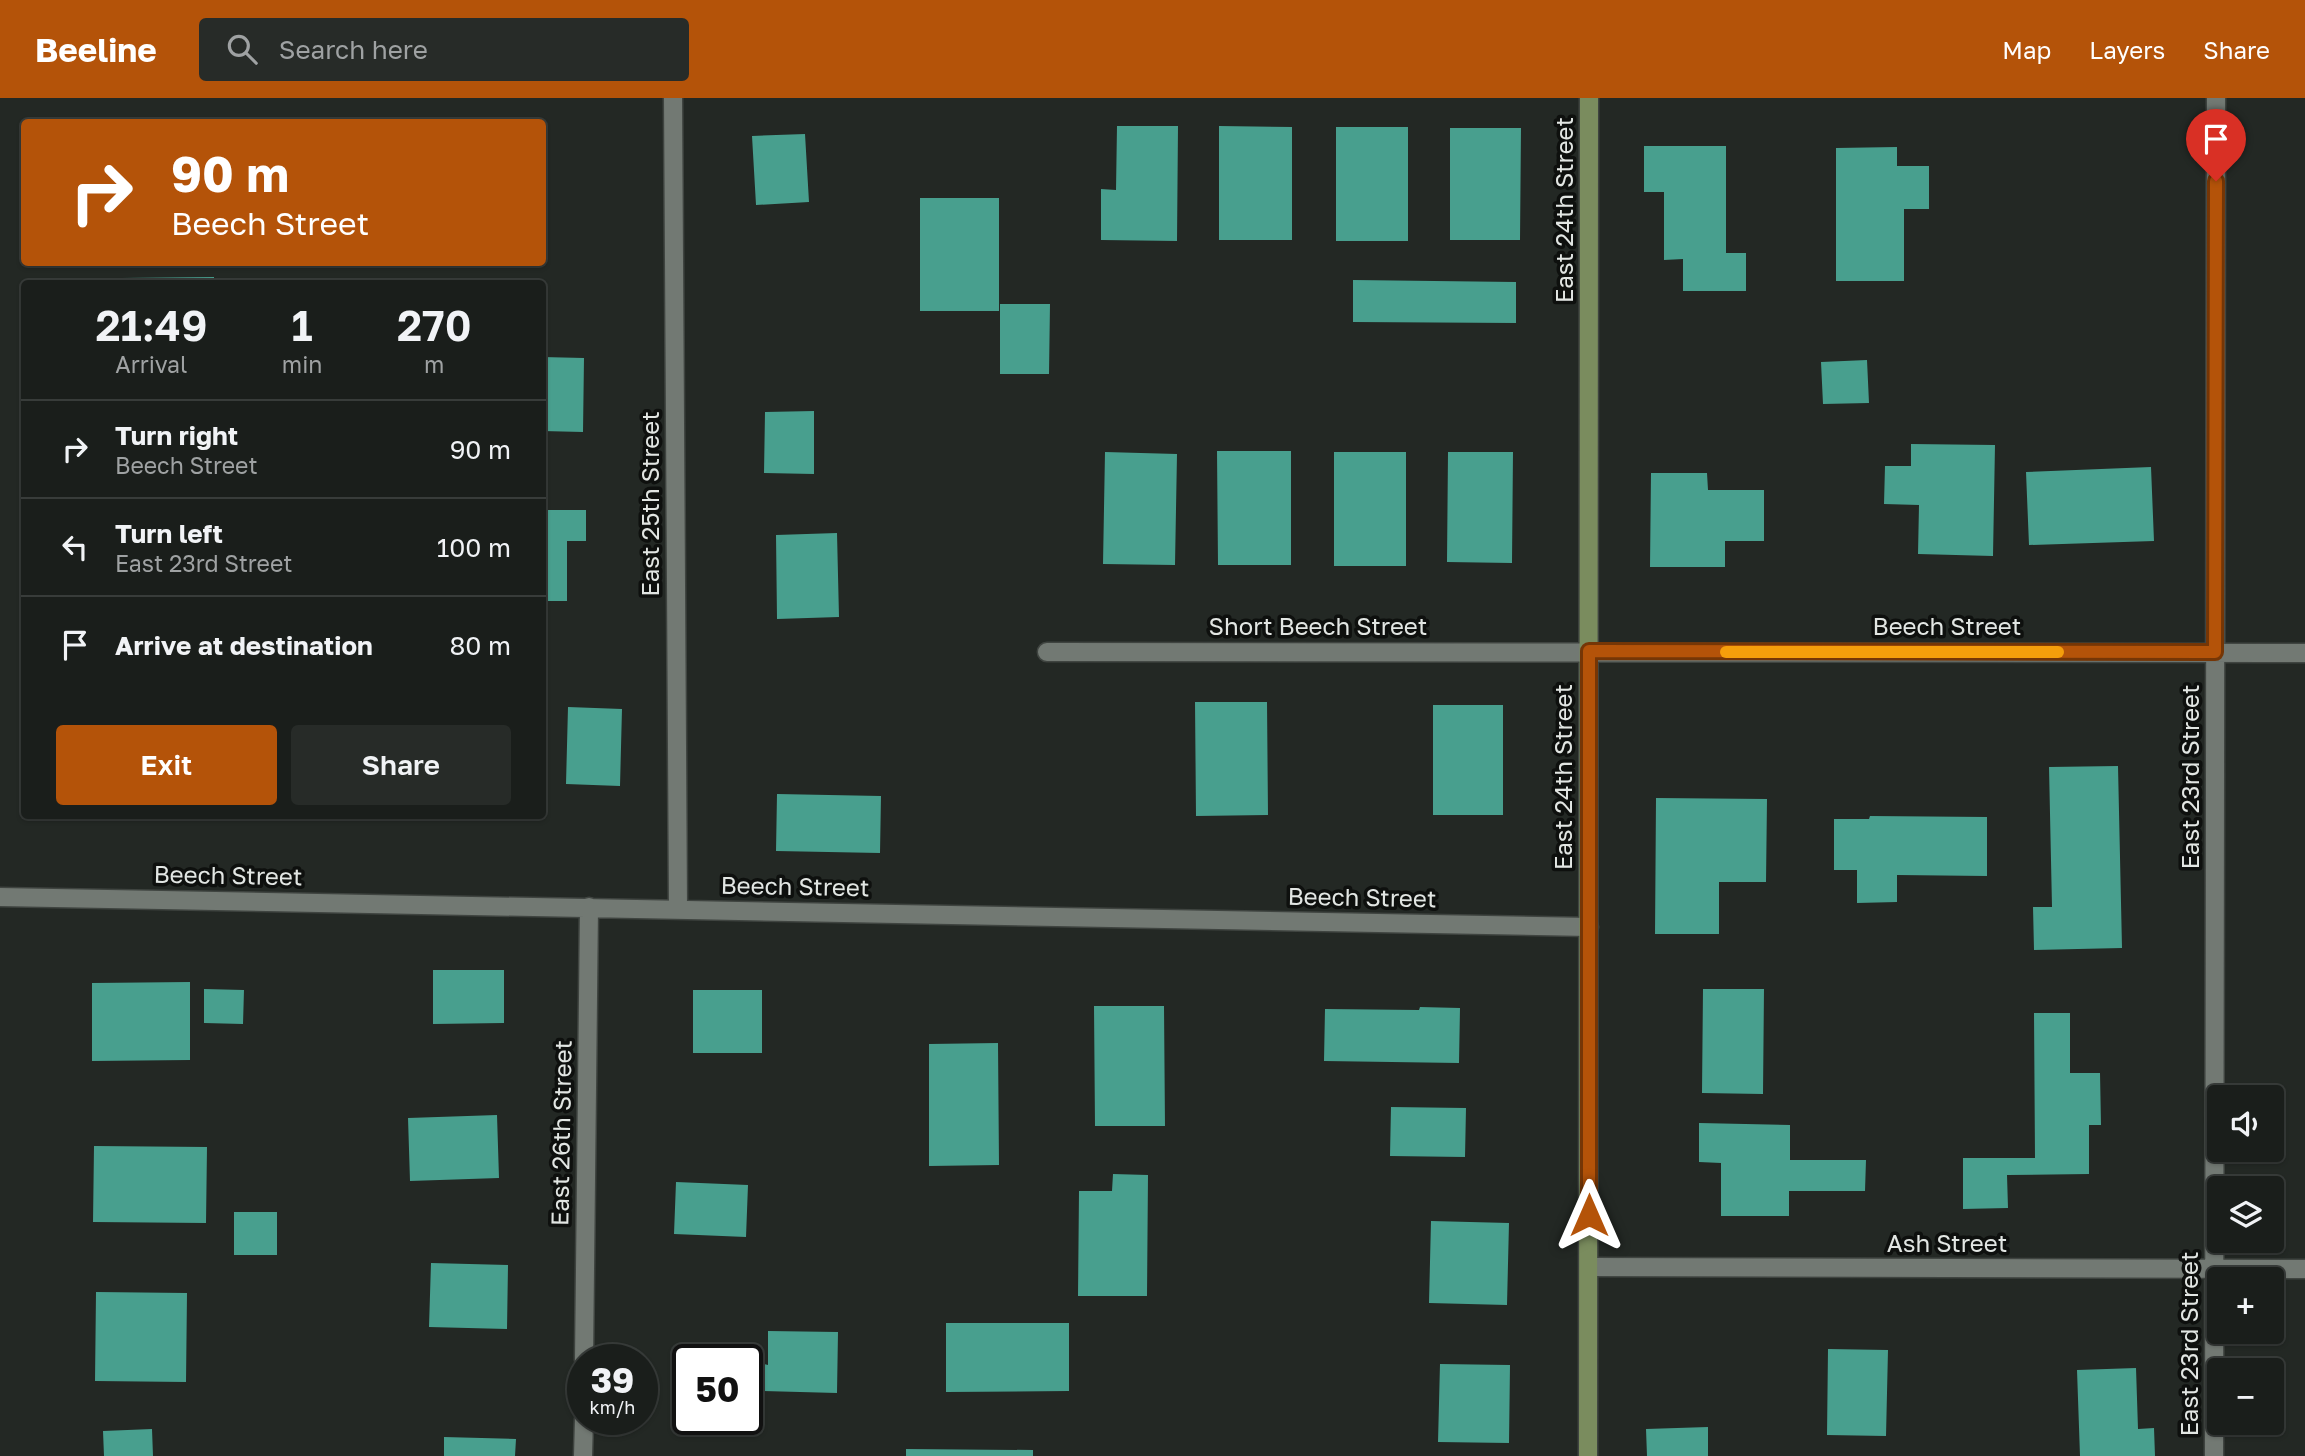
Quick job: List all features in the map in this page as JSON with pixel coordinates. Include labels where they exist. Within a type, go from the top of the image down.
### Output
[{"type":"main road","name":"East 24th Street","points":[[1588,1456],[1589,98]]},
{"type":"street","name":"East 25th Street","points":[[673,98],[678,909]]},
{"type":"street","name":"East 23rd Street","points":[[2214,1267],[2216,98]]},
{"type":"street","name":"Beech Street","points":[[1589,651],[2305,653]]},
{"type":"street","name":"Short Beech Street","points":[[1047,652],[1589,651]]},
{"type":"street","name":"Beech Street","points":[[0,897],[1589,927]]},
{"type":"street","name":"East 26th Street","points":[[584,1344],[589,908]]},
{"type":"street","name":"Ash Street","points":[[1589,1267],[2207,1269]]},
{"type":"street","name":"Ash Street","points":[[2284,1269],[2305,1269]]},
{"type":"street","name":"East 23rd Street","points":[[2214,1344],[2214,1456]]},
{"type":"street","points":[[583,1456],[584,1435]]},
{"type":"building","points":[[1117,126],[1178,126],[1177,241],[1101,240],[1101,189],[1116,190]]},
{"type":"building","points":[[1219,126],[1292,127],[1292,240],[1219,240]]},
{"type":"building","points":[[1336,127],[1408,127],[1408,241],[1336,241]]},
{"type":"building","points":[[1450,128],[1521,128],[1520,240],[1450,240]]},
{"type":"building","points":[[805,134],[809,202],[756,205],[752,136]]},
{"type":"building","points":[[1644,146],[1726,146],[1726,253],[1746,253],[1746,291],[1683,291],[1683,259],[1664,260],[1664,192],[1644,192]]},
{"type":"building","points":[[1897,147],[1897,166],[1929,166],[1929,209],[1904,209],[1904,281],[1836,281],[1836,148]]},
{"type":"building","points":[[920,198],[999,198],[999,311],[920,311]]},
{"type":"building","points":[[214,277],[214,280],[122,280]]},
{"type":"building","points":[[1353,280],[1516,282],[1516,323],[1353,322]]},
{"type":"building","points":[[1000,304],[1050,304],[1049,374],[1000,374]]},
{"type":"building","points":[[546,357],[584,358],[583,432],[546,431]]},
{"type":"building","points":[[1867,360],[1869,403],[1823,404],[1821,362]]},
{"type":"building","points":[[814,411],[814,474],[764,473],[765,412]]},
{"type":"building","points":[[1911,444],[1995,445],[1993,556],[1918,554],[1919,505],[1884,504],[1885,466],[1911,466]]},
{"type":"building","points":[[1217,451],[1291,451],[1291,565],[1218,565]]},
{"type":"building","points":[[1105,452],[1177,454],[1175,565],[1103,564]]},
{"type":"building","points":[[1334,452],[1406,452],[1406,566],[1334,566]]},
{"type":"building","points":[[1448,452],[1513,452],[1512,563],[1447,562]]},
{"type":"building","points":[[2151,467],[2154,541],[2029,545],[2026,472]]},
{"type":"building","points":[[1651,473],[1707,473],[1708,490],[1764,490],[1764,541],[1725,541],[1725,567],[1650,567]]},
{"type":"building","points":[[546,510],[586,510],[586,541],[567,541],[567,601],[546,601]]},
{"type":"building","points":[[837,533],[839,617],[777,619],[776,535]]},
{"type":"building","points":[[1195,702],[1267,702],[1268,815],[1196,816]]},
{"type":"building","points":[[1433,705],[1503,705],[1503,815],[1433,815]]},
{"type":"building","points":[[568,707],[622,709],[620,786],[566,784]]},
{"type":"building","points":[[2118,766],[2122,948],[2034,950],[2033,907],[2052,907],[2049,767]]},
{"type":"building","points":[[777,794],[881,796],[880,853],[776,851]]},
{"type":"building","points":[[1656,798],[1767,799],[1766,882],[1719,882],[1719,934],[1655,934]]},
{"type":"building","points":[[1870,816],[1987,817],[1987,876],[1897,875],[1897,902],[1857,903],[1857,870],[1834,870],[1834,819],[1869,819]]},
{"type":"building","points":[[433,970],[504,970],[504,1023],[433,1024]]},
{"type":"building","points":[[190,982],[190,1060],[92,1061],[92,983]]},
{"type":"building","points":[[204,989],[244,990],[243,1024],[204,1023]]},
{"type":"building","points":[[1703,989],[1764,989],[1763,1094],[1702,1093]]},
{"type":"building","points":[[693,990],[762,990],[762,1053],[693,1053]]},
{"type":"building","points":[[1094,1006],[1164,1006],[1165,1126],[1095,1126]]},
{"type":"building","points":[[1420,1007],[1460,1008],[1459,1063],[1324,1061],[1325,1009],[1419,1010]]},
{"type":"building","points":[[2034,1013],[2070,1013],[2070,1073],[2100,1073],[2101,1125],[2089,1125],[2089,1174],[2007,1175],[2008,1208],[1963,1209],[1963,1158],[2035,1158]]},
{"type":"building","points":[[998,1043],[999,1165],[929,1166],[929,1044]]},
{"type":"building","points":[[1391,1107],[1466,1108],[1465,1157],[1390,1156]]},
{"type":"building","points":[[497,1115],[499,1178],[410,1181],[408,1118]]},
{"type":"building","points":[[1699,1123],[1790,1125],[1790,1160],[1866,1160],[1865,1191],[1789,1191],[1789,1216],[1721,1216],[1721,1163],[1699,1162]]},
{"type":"building","points":[[94,1146],[207,1147],[206,1223],[93,1222]]},
{"type":"building","points":[[1113,1174],[1148,1175],[1147,1296],[1078,1296],[1079,1191],[1112,1191]]},
{"type":"building","points":[[676,1182],[748,1185],[746,1237],[674,1234]]},
{"type":"building","points":[[234,1212],[277,1212],[277,1255],[234,1255]]},
{"type":"building","points":[[1431,1221],[1509,1223],[1507,1305],[1429,1303]]},
{"type":"building","points":[[431,1263],[508,1265],[507,1329],[429,1327]]},
{"type":"building","points":[[96,1292],[187,1293],[186,1382],[95,1381]]},
{"type":"building","points":[[946,1323],[1069,1323],[1069,1391],[946,1392]]},
{"type":"building","points":[[768,1331],[838,1332],[837,1393],[763,1391],[764,1364],[768,1365]]},
{"type":"building","points":[[1828,1349],[1888,1350],[1886,1436],[1827,1435]]},
{"type":"building","points":[[1440,1364],[1510,1365],[1509,1443],[1438,1442]]},
{"type":"building","points":[[2136,1368],[2138,1429],[2154,1428],[2155,1456],[2080,1456],[2077,1370]]},
{"type":"building","points":[[1708,1427],[1708,1456],[1647,1456],[1646,1429]]},
{"type":"building","points":[[152,1429],[153,1456],[104,1456],[103,1431]]},
{"type":"building","points":[[444,1437],[516,1439],[515,1456],[444,1456]]},
{"type":"building","points":[[906,1449],[1033,1450],[1033,1456],[906,1456]]},
{"type":"slow traffic","points":[[1726,652],[2058,652]]},
{"type":"route","points":[[1589,1215],[1589,651],[2215,652],[2216,181]]}]
